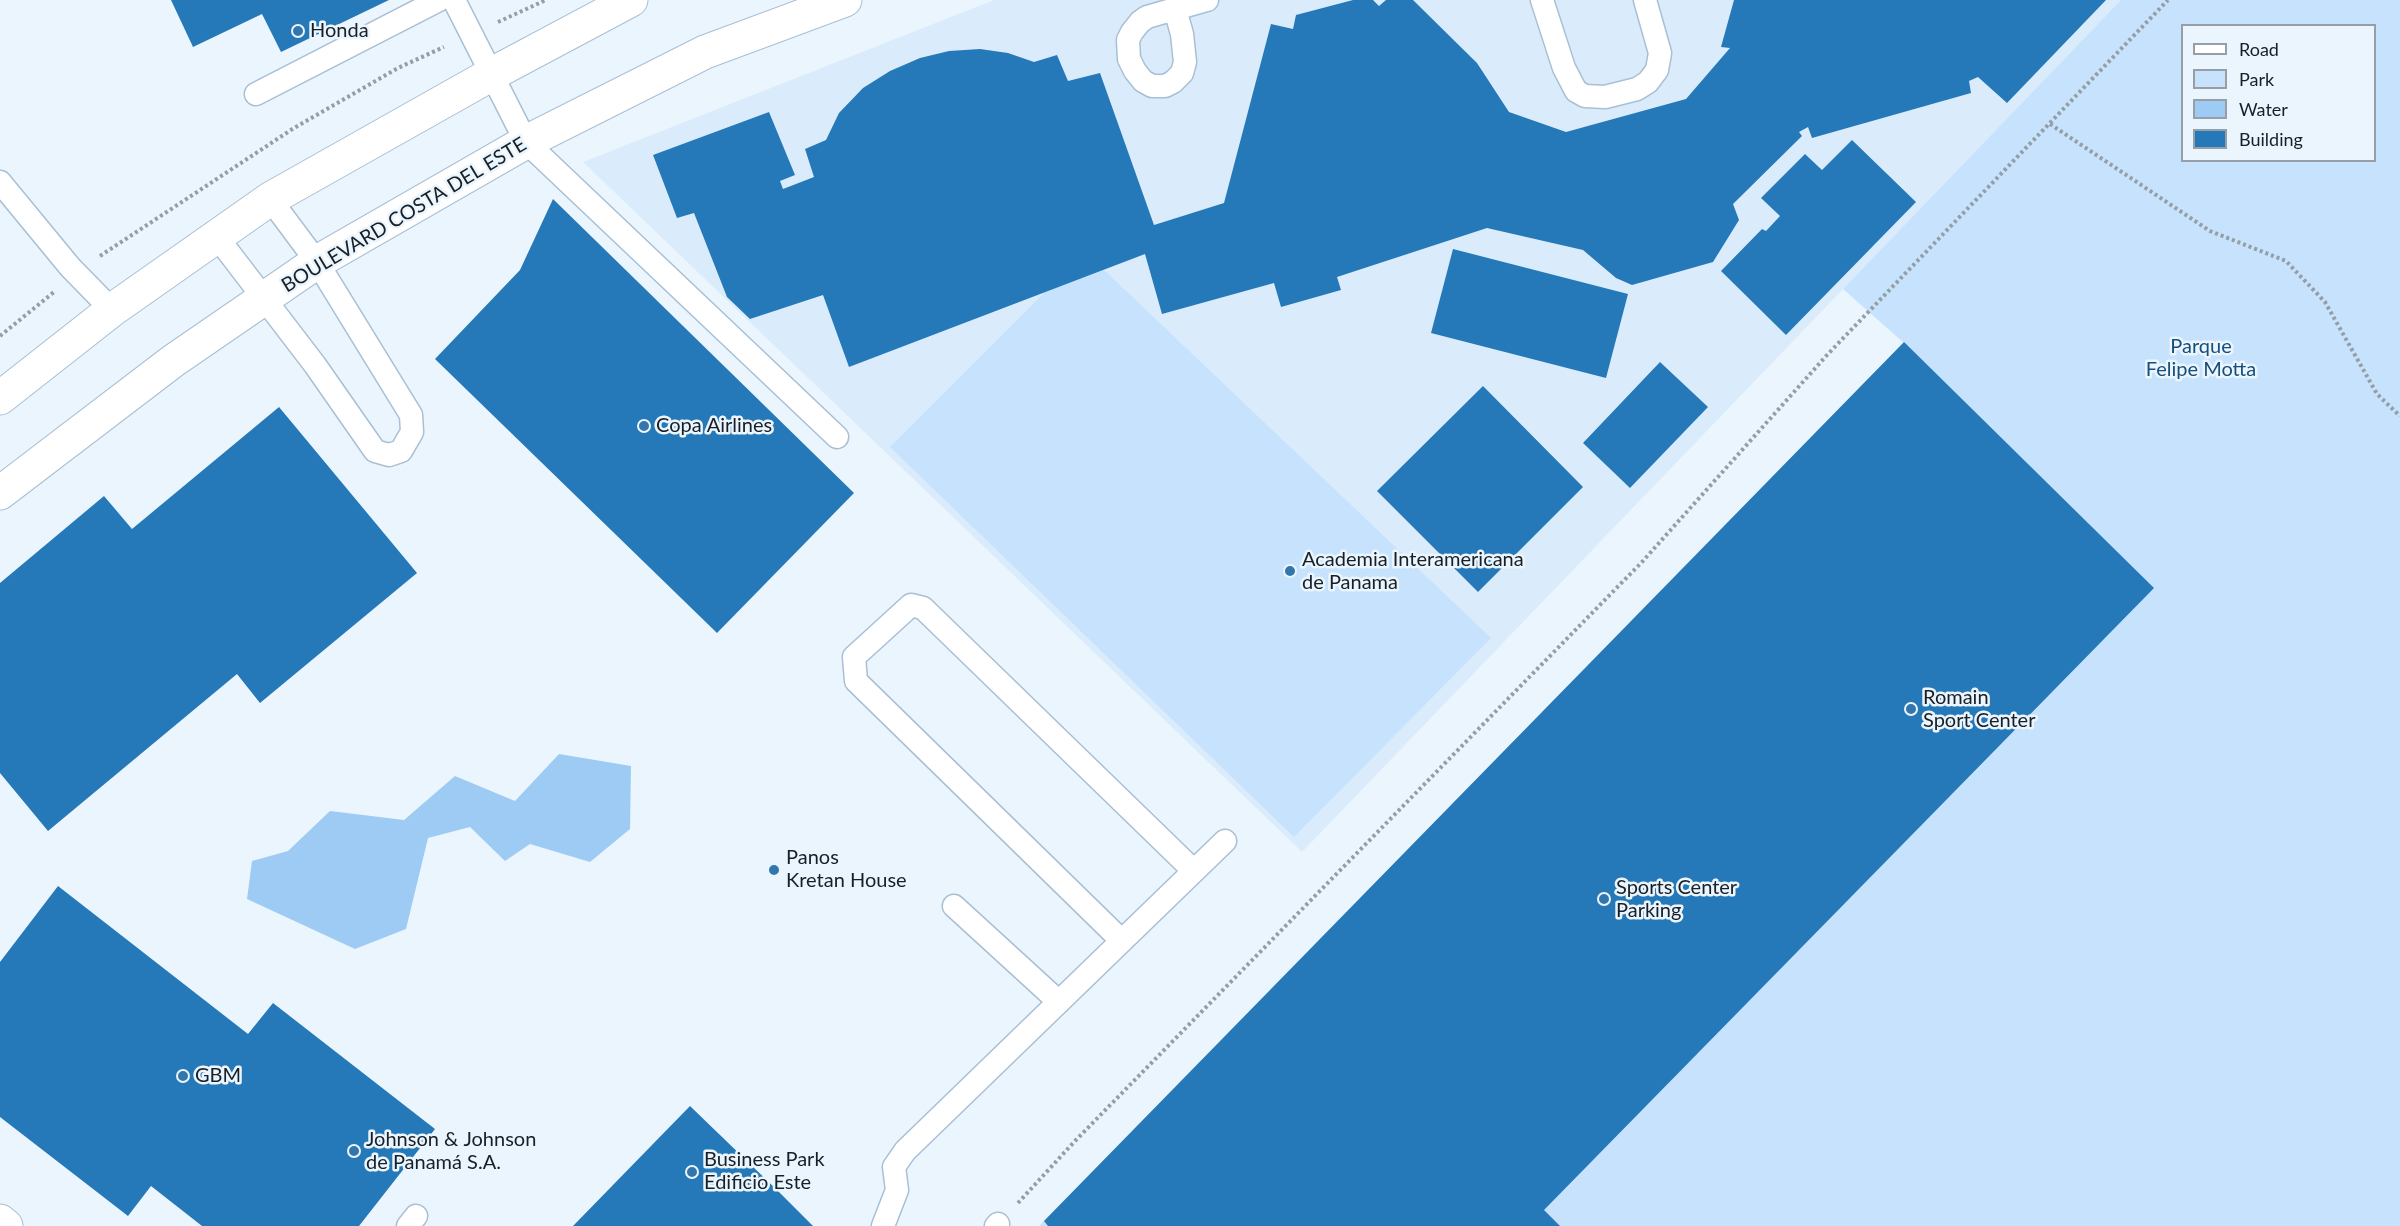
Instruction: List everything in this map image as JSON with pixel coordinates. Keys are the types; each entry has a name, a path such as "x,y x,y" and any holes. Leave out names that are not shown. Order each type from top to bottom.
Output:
{"street":[{"path":"0,398 112,310 270,199 492,74 631,0"},
{"name":"BOULEVARD COSTA DEL ESTE","path":"0,493 173,361 317,262 526,142 705,52 845,0"},
{"path":"0,1221 6,1226"}],"lane":[{"path":"256,94 439,0"},
{"path":"454,0 526,142 837,437"},
{"path":"1175,9 1207,0"},
{"path":"1542,0 1564,68 1576,91 1585,96 1605,97 1637,89 1648,82 1657,70 1660,53 1645,0"},
{"path":"0,182 77,274 112,310"},
{"path":"217,237 315,365 375,452 389,455 401,451 412,432 411,416 317,262 270,199"},
{"path":"1122,941 856,681 854,657 911,605 923,608 1194,871"},
{"path":"883,1226 897,1190 894,1167 905,1151 1225,841"},
{"path":"954,906 1059,1002"}],"path":[{"path":"0,336 98,257 294,128 398,68 546,0"},
{"path":"997,1225 1075,1142 1642,562 1827,355 2168,0"},
{"path":"2050,124 2210,231 2286,261 2325,302 2377,394 2400,416"}],"shaded area":[{"name":"Academia Interamericana de Panama","path":"994,0 2121,0 1302,852 583,162"}],"green space":[{"name":"Romain Sport Center","path":"2121,0 2400,0 2400,1226 1039,1226 1904,343 1843,289"},
{"path":"1104,270 1491,638 1294,837 890,447 1045,292"}],"water":[{"path":"559,754 631,766 630,829 590,862 530,844 505,861 470,827 428,838 406,929 355,949 247,899 252,861 288,851 330,811 404,820 455,776 515,801"}],"building":[{"name":"Honda","path":"171,0 389,0 281,52 262,14 193,47"},
{"path":"1353,0 1373,0 1379,6 1386,0 1413,0 1477,63 1509,112 1566,132 1686,99 1730,48 1721,47 1734,0 2106,0 2007,103 1978,77 1969,81 1971,93 1812,138 1808,127 1799,132 1802,136 1733,204 1739,220 1713,262 1632,285 1616,278 1583,250 1487,228 1337,277 1341,290 1281,307 1274,283 1162,314 1145,254 849,367 823,295 750,319 727,297 694,213 677,218 653,155 769,112 795,175 780,181 783,189 814,177 805,149 826,140 839,113 863,88 890,71 920,58 949,51 980,49 1008,53 1034,62 1057,55 1068,81 1100,73 1154,225 1224,203 1271,24 1293,29 1296,15"},
{"path":"1852,140 1916,202 1786,335 1721,271 1762,229 1766,231 1780,216 1761,198 1805,154 1822,170"},
{"name":"Copa Airlines","path":"553,199 854,493 717,633 435,359 520,270"},
{"path":"1453,249 1628,294 1606,378 1431,333"},
{"name":"Sports Center Parking","path":"1904,342 2154,588 1544,1210 1560,1226 1048,1226 1044,1221"},
{"path":"1660,362 1708,407 1630,488 1583,443"},
{"path":"1483,386 1583,487 1478,592 1377,491"},
{"path":"279,407 417,573 260,703 237,674 48,831 0,773 0,583 104,496 132,529"},
{"name":"GBM","path":"58,886 248,1034 273,1003 435,1129 359,1226 202,1226 151,1186 128,1216 0,1117 0,962"},
{"name":"Business Park Edificio Este","path":"690,1106 778,1191 813,1226 573,1226"}],"place":[{"name":"Honda","path":"298,31"},
{"name":"Copa Airlines","path":"644,426"},
{"name":"Academia Interamericana de Panama","path":"1290,571"},
{"name":"Romain Sport Center","path":"1911,709"},
{"name":"Panos Kretan House","path":"774,870"},
{"name":"Sports Center Parking","path":"1604,899"},
{"name":"GBM","path":"183,1076"},
{"name":"Johnson & Johnson de Panamá S.A.","path":"354,1151"},
{"name":"Business Park Edificio Este","path":"692,1172"}],"park label":[{"name":"Parque Felipe Motta","path":"2201,358"}]}
